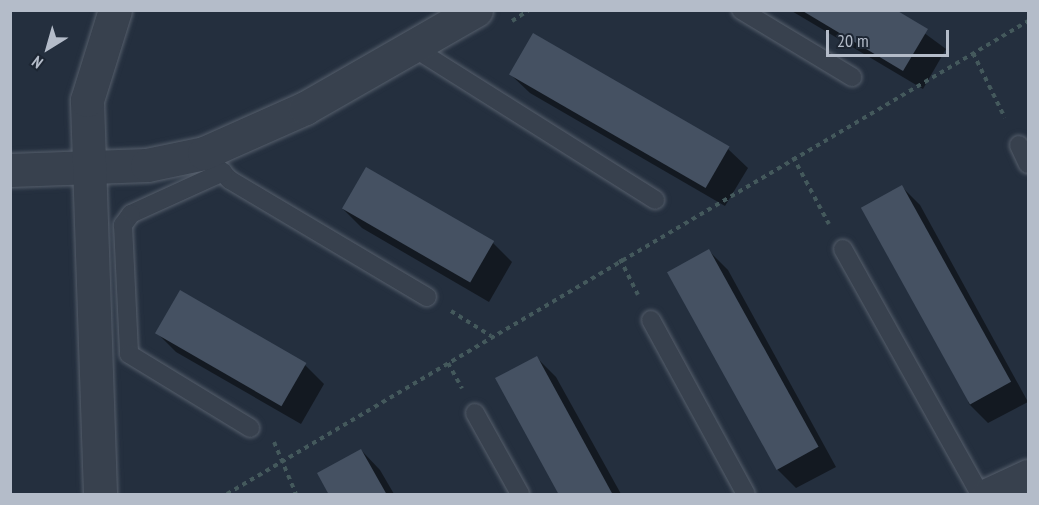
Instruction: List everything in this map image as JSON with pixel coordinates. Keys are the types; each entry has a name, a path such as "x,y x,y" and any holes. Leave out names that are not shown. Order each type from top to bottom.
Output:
{"street":[{"path":"100,495 87,100 115,10"},
{"path":"10,170 90,164 213,163 476,10"},
{"path":"989,495 1029,476"}],"lane":[{"path":"741,10 852,77"},
{"path":"414,48 655,200"},
{"path":"1018,146 1029,164"},
{"path":"250,428 129,354 123,225 131,214 213,163 427,297"},
{"path":"843,249 980,495"},
{"path":"651,320 746,495"},
{"path":"475,413 520,495"}],"path":[{"path":"227,495 620,259 1029,21"},
{"path":"973,53 1018,146"},
{"path":"793,157 843,249"},
{"path":"620,259 651,320"},
{"path":"427,297 491,336"},
{"path":"250,428 278,444 296,495"}],"building":[{"path":"801,10 896,10 928,29 903,71"},
{"path":"533,33 730,146 706,188 509,75"},
{"path":"366,167 494,241 470,283 342,209"},
{"path":"902,185 1011,382 970,405 861,208"},
{"path":"709,249 819,447 777,470 667,272"},
{"path":"180,290 306,363 281,406 155,333"},
{"path":"537,356 613,495 559,495 495,378"},
{"path":"361,449 387,495 329,495 317,473"}]}
